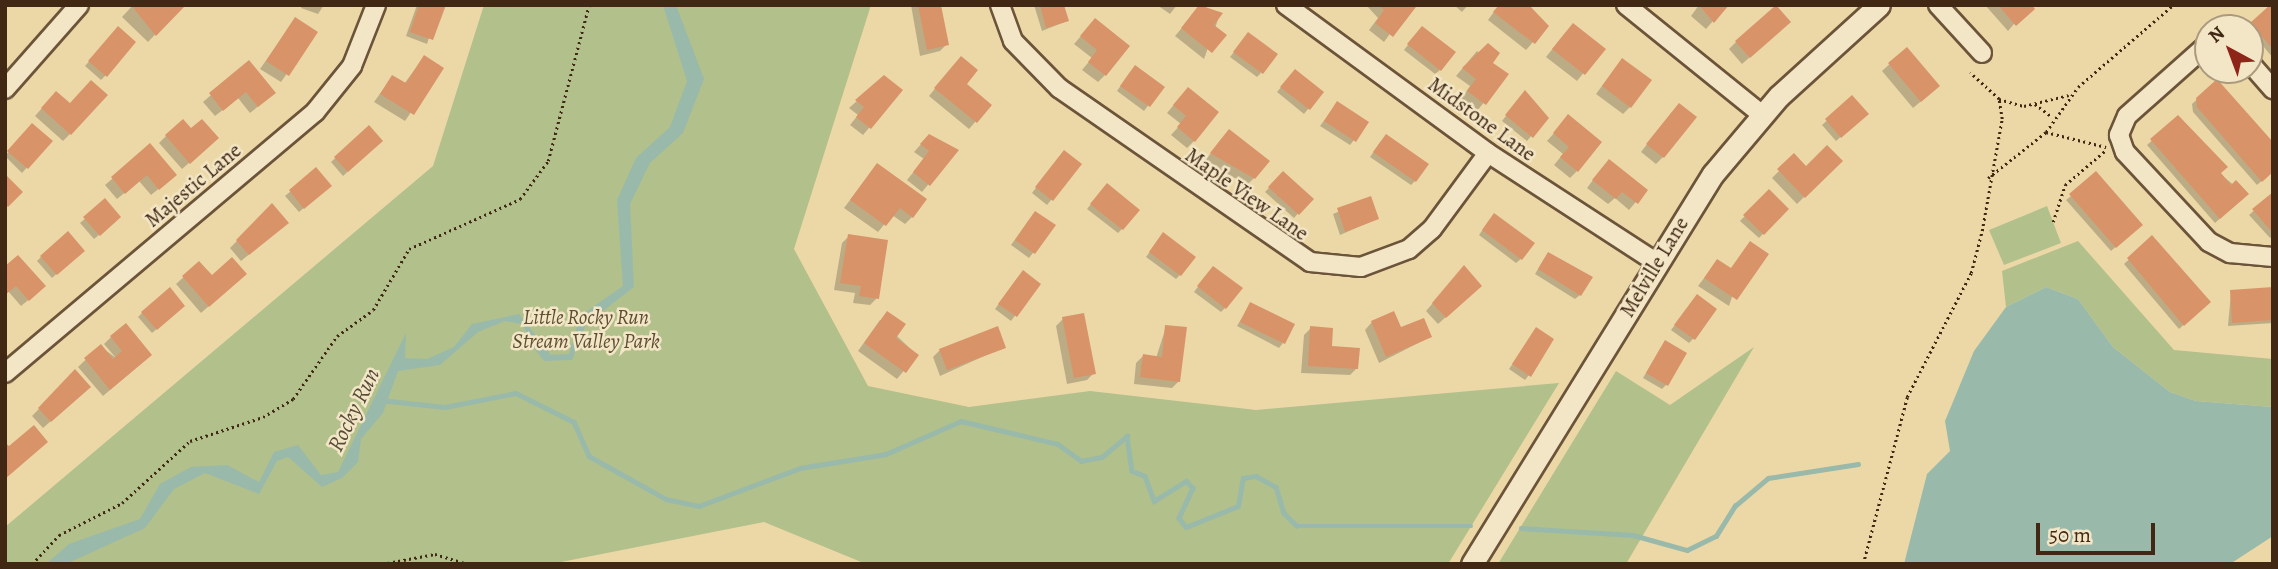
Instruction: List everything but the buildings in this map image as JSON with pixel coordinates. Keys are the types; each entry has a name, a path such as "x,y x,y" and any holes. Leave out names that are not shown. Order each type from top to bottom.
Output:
{"street":[{"path":"5,89 79,5"},
{"name":"Majestic Lane","path":"5,373 315,112 352,66 376,5"},
{"name":"Maple View Lane","path":"1000,5 1013,41 1059,88 1310,262 1361,267 1409,250 1432,229 1488,153"},
{"name":"Midstone Lane","path":"1286,5 1488,153 1657,262"},
{"path":"1626,5 1761,114"},
{"name":"Melville Lane","path":"1472,564 1713,174 1761,114 1879,5"},
{"path":"1938,5 1982,53"},
{"path":"2194,56 2127,116 2119,135 2125,152 2209,242 2230,253 2273,257"}],"path":[{"path":"32,564 59,535 122,503 190,441 263,417 293,399 337,337 373,310 410,250 520,200 548,162 589,5"},
{"path":"1988,178 2046,132 2052,117 2069,95 2173,5"},
{"path":"1970,73 1999,99 2035,104 2069,95"},
{"path":"1863,564 1907,397 1972,273 1988,178 2002,119 1999,99"},
{"path":"2035,104 2052,117"},
{"path":"2046,132 2112,148 2065,185 2053,222"},
{"path":"382,564 435,554 467,564"}],"green space":[{"name":"Little Rocky Run Stream Valley Park","path":"484,5 871,5 794,249 868,386 969,407 1090,391 1256,410 1559,383 1448,564 866,564 764,522 551,564 5,564 5,527 433,166"},
{"path":"2047,206 2061,243 2004,265 1989,230"},
{"path":"2078,241 2174,350 2273,359 2273,407 2196,401 2170,392 2113,347 2078,299 2046,287 2006,307 2002,271"},
{"path":"1754,347 1626,564 1498,564 1616,371 1670,405"}],"shaded area":[{"name":"Rocky Run","path":"663,5 676,5 704,79 683,133 650,163 630,204 634,287 586,324 572,360 544,361 519,329 528,335 522,324 505,321 478,332 440,365 398,371 383,413 361,439 358,462 342,478 322,487 288,457 277,461 259,494 205,473 174,489 145,528 66,564 46,564 69,544 140,519 160,484 191,467 227,465 259,482 274,452 298,445 321,475 338,472 406,333 405,358 427,359 454,347 472,324 519,314 551,355 569,354 580,316 623,286 617,200 636,158 670,127 687,81"},
{"path":"2046,287 2078,299 2113,347 2170,392 2196,401 2273,407 2273,536 2230,564 1904,564 1927,474 1950,451 1945,421 1974,351 2006,307"}],"waterway":[{"path":"380,400 445,407 516,393 574,422 589,456 666,499 699,506 800,468 886,454 961,421 1058,444 1081,461 1102,457 1127,436 1132,471 1145,476 1154,501 1186,481 1193,488 1179,518 1186,527 1238,506 1243,478 1256,476 1276,487 1284,513 1297,526 1471,526"},
{"path":"1521,528 1633,535 1687,550 1716,536 1735,506 1768,478 1858,464"}]}
